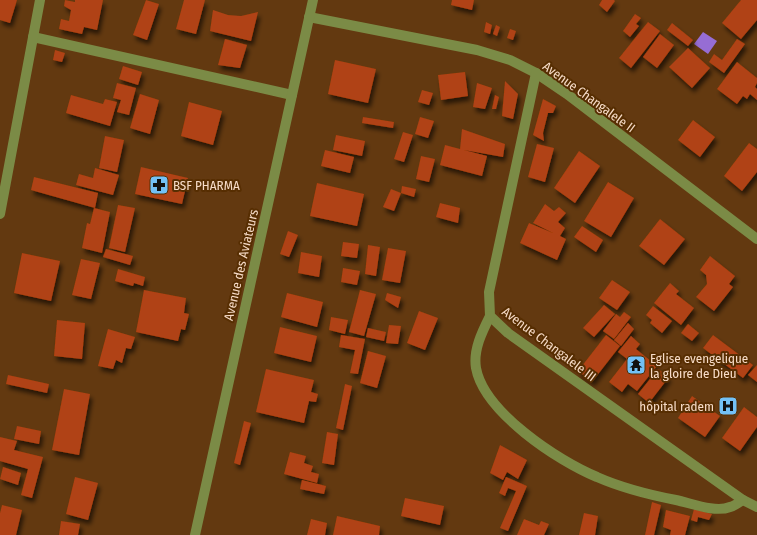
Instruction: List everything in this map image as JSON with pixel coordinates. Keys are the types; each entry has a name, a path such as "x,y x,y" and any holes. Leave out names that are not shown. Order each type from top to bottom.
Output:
{"street":[{"path":"0,214 40,0"},
{"name":"Avenue des Aviateurs","path":"195,535 313,0"},
{"name":"Avenue Changalele II","path":"309,17 477,50 510,60 536,73 567,94 757,238"},
{"path":"33,37 292,95"},
{"name":"Avenue Changalele III","path":"536,73 489,292 488,305 490,316 504,330 743,500 757,507"},
{"path":"490,316 481,335 475,354 476,369 484,389 495,406 526,433 560,459 598,478 655,496 716,508 729,508 743,500"}],"shaded area":[{"path":"703,32 717,41 708,54 694,44"}],"building":[{"path":"0,0 17,0 10,23 0,20"},
{"path":"65,0 75,2 75,0 103,0 97,30 84,27 82,34 59,29 61,19 69,21 71,10 64,6"},
{"path":"146,0 159,4 147,40 133,35"},
{"path":"184,0 205,0 196,34 176,29"},
{"path":"452,0 474,0 472,10 451,5"},
{"path":"602,0 615,1 607,12 599,5"},
{"path":"741,0 757,0 757,20 741,39 722,23"},
{"path":"213,10 228,15 241,16 258,12 251,41 210,31"},
{"path":"635,14 641,18 636,24 639,26 630,37 623,31"},
{"path":"486,22 492,25 490,34 484,32"},
{"path":"648,22 660,31 631,68 619,58"},
{"path":"672,23 693,40 688,46 667,30"},
{"path":"496,25 500,27 497,36 493,34"},
{"path":"510,29 516,31 513,40 507,38"},
{"path":"660,34 674,45 657,68 643,57"},
{"path":"225,39 247,45 240,68 218,65"},
{"path":"737,39 745,44 724,73 709,62 714,54 722,60"},
{"path":"688,48 710,68 692,88 669,67"},
{"path":"55,50 65,53 62,62 53,60"},
{"path":"335,60 376,69 368,103 328,94"},
{"path":"737,62 757,78 755,87 757,89 757,100 750,94 747,99 743,96 737,104 717,89"},
{"path":"123,66 142,72 138,85 119,79"},
{"path":"465,72 468,96 441,100 438,75"},
{"path":"505,81 518,94 513,119 502,116"},
{"path":"117,83 136,88 129,115 117,112 121,100 113,98"},
{"path":"477,83 492,88 485,109 473,107"},
{"path":"422,90 433,93 429,105 418,102"},
{"path":"140,94 159,100 150,134 130,128"},
{"path":"71,95 103,104 105,99 117,102 110,126 66,113"},
{"path":"495,95 499,97 496,109 492,109"},
{"path":"543,99 556,106 553,113 548,113 543,133 544,141 533,135"},
{"path":"189,102 222,111 213,145 181,136"},
{"path":"363,117 394,122 393,128 362,123"},
{"path":"420,117 434,121 428,138 415,134"},
{"path":"693,120 715,137 700,157 678,140"},
{"path":"462,129 505,144 503,157 464,150 487,156 482,176 440,165 445,145 460,149"},
{"path":"403,132 413,135 404,162 394,159"},
{"path":"336,135 365,141 362,156 333,150"},
{"path":"105,136 124,140 117,172 99,168"},
{"path":"749,143 757,149 757,172 742,191 724,176"},
{"path":"537,144 554,148 545,182 528,177"},
{"path":"325,150 354,157 350,173 321,166"},
{"path":"579,151 600,166 575,203 554,188"},
{"path":"421,156 435,159 429,182 416,179"},
{"path":"141,167 188,178 182,204 135,194"},
{"path":"95,168 119,175 113,195 76,185 79,174 93,178"},
{"path":"34,177 98,193 95,208 31,190"},
{"path":"608,182 634,198 611,237 584,221"},
{"path":"317,183 364,194 357,226 310,216"},
{"path":"402,186 416,189 414,197 401,193"},
{"path":"391,189 401,193 394,211 383,207"},
{"path":"440,203 460,208 458,223 436,217"},
{"path":"545,204 554,211 559,207 566,213 558,222 565,228 560,236 566,239 557,260 520,243 529,223 553,233 533,223"},
{"path":"118,205 135,208 125,252 109,248"},
{"path":"94,208 110,212 102,253 82,248 87,223 90,224"},
{"path":"660,219 685,239 664,265 639,246"},
{"path":"582,226 603,240 596,252 574,237"},
{"path":"288,231 298,235 289,257 280,254"},
{"path":"343,242 359,244 357,258 341,256"},
{"path":"368,245 380,247 376,276 365,274"},
{"path":"388,248 406,251 400,283 382,280"},
{"path":"106,249 133,256 130,265 103,257"},
{"path":"301,252 322,256 319,277 298,273"},
{"path":"22,253 60,261 51,301 14,293"},
{"path":"710,256 735,276 729,284 733,287 714,311 696,297 707,284 706,275 700,270"},
{"path":"81,259 100,263 91,299 72,295"},
{"path":"343,268 360,271 357,285 341,282"},
{"path":"118,269 145,277 143,286 134,283 133,286 115,281"},
{"path":"612,280 630,292 617,310 599,298"},
{"path":"670,283 679,291 676,294 694,308 681,325 654,303"},
{"path":"144,290 186,298 184,313 189,314 185,330 181,329 178,341 136,332"},
{"path":"360,290 376,294 364,336 349,332"},
{"path":"287,293 323,302 317,327 281,317"},
{"path":"387,293 401,297 398,308 385,300"},
{"path":"604,305 615,314 594,337 583,328"},
{"path":"653,306 672,321 662,333 650,323 652,320 646,315"},
{"path":"419,311 438,318 425,350 407,343"},
{"path":"624,312 631,317 614,339 603,331 616,314 620,317"},
{"path":"331,317 348,320 345,334 329,330"},
{"path":"57,320 85,323 82,359 54,356"},
{"path":"628,323 634,329 621,346 614,340"},
{"path":"688,324 699,333 692,341 681,333"},
{"path":"389,325 401,326 398,344 386,343"},
{"path":"280,327 317,336 311,362 274,353"},
{"path":"368,328 386,332 384,341 366,337"},
{"path":"108,329 135,337 131,349 126,348 122,363 116,360 113,369 98,366"},
{"path":"341,335 365,339 358,374 350,373 355,350 339,347"},
{"path":"606,335 620,346 592,382 578,371"},
{"path":"713,335 753,365 743,378 703,348"},
{"path":"631,336 640,344 636,349 657,366 637,391 628,384 622,392 609,382 627,359 618,352"},
{"path":"368,351 386,356 377,388 360,383"},
{"path":"757,365 757,382 748,375"},
{"path":"266,369 314,380 311,392 318,394 316,402 309,401 304,423 256,412"},
{"path":"658,369 669,377 649,403 638,394"},
{"path":"8,375 49,384 47,393 6,384"},
{"path":"345,384 352,386 343,430 336,428"},
{"path":"64,389 90,394 79,455 52,450"},
{"name":"hôpital radem","path":"692,396 720,416 705,437 678,418"},
{"path":"744,407 757,417 757,427 740,451 722,438"},
{"path":"244,421 251,423 240,465 234,463"},
{"path":"17,426 41,431 39,444 14,439"},
{"path":"327,432 338,434 334,465 322,463"},
{"path":"0,437 17,441 14,450 43,457 32,498 21,495 28,469 0,461"},
{"path":"500,445 527,460 518,479 507,472 503,480 490,473"},
{"path":"290,452 306,456 304,463 313,466 311,472 319,474 317,483 284,474"},
{"path":"3,467 21,473 18,485 0,479"},
{"path":"75,477 98,483 88,520 66,514"},
{"path":"506,477 527,486 508,531 500,528 516,491 508,488 505,496 499,493"},
{"path":"302,480 326,486 324,494 300,489"},
{"path":"405,498 444,506 440,525 401,516"},
{"path":"652,502 661,505 654,535 645,535"},
{"path":"2,505 22,510 16,535 0,535 0,513"},
{"path":"694,509 712,514 709,520 698,517 697,522 691,520"},
{"path":"666,510 690,516 685,535 670,535 671,530 663,527"},
{"path":"584,513 598,516 595,535 579,535"},
{"path":"337,516 380,526 379,535 333,535"},
{"path":"311,519 327,523 325,535 307,535"},
{"path":"524,519 539,525 541,521 549,524 544,535 517,535"},
{"path":"61,521 80,524 78,535 59,535"}],"place":[{"name":"BSF PHARMA","path":"159,185"},
{"name":"Eglise evengelique la gloire de Dieu","path":"636,365"},
{"name":"hôpital radem","path":"728,406"}]}
